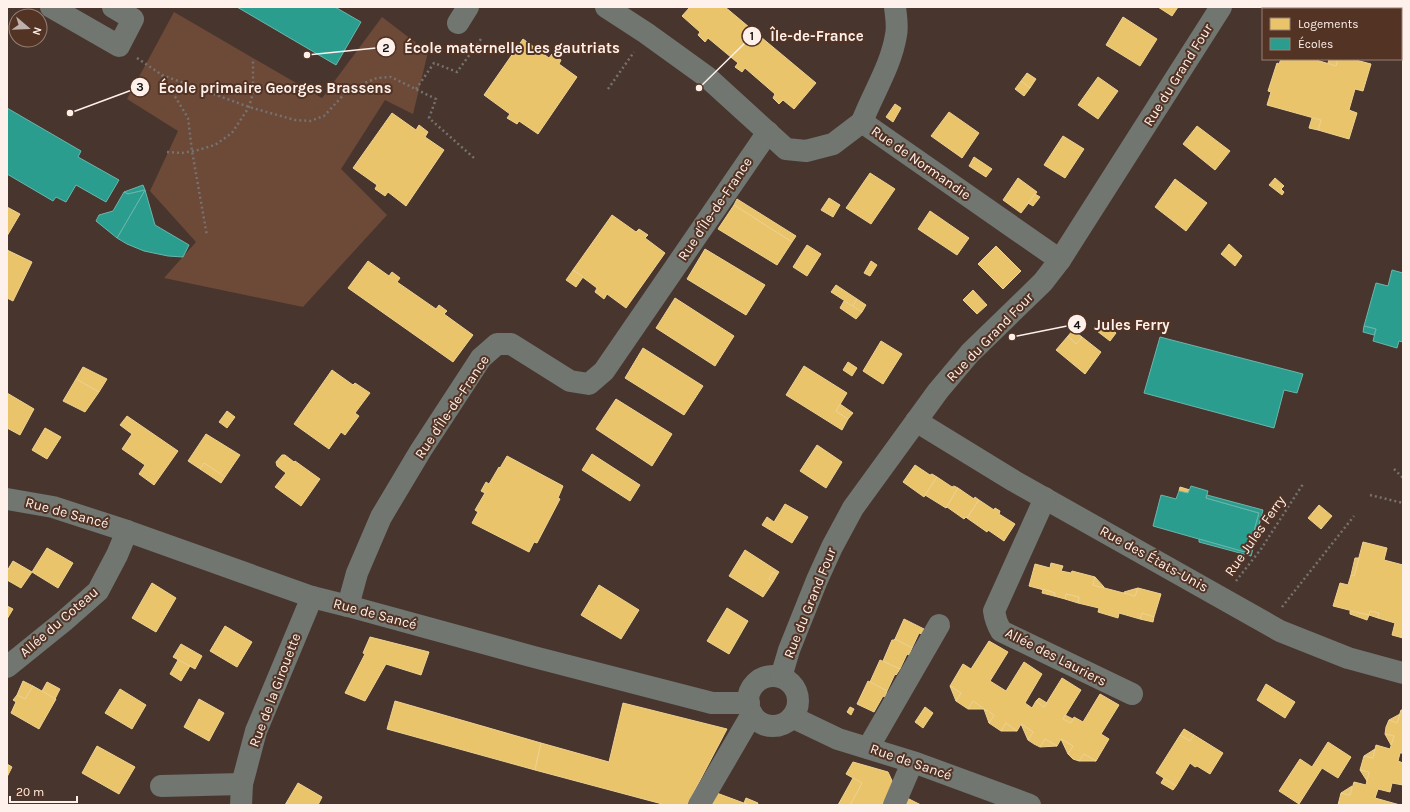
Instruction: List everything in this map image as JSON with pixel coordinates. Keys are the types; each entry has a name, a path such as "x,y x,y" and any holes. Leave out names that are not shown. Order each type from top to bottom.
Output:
{"street":[{"path":"51,7 119,46 133,19 113,7"},
{"name":"Rue de Normandie","path":"606,7 646,33 707,77 786,149 806,150 833,144 862,122 1060,260"},
{"path":"862,122 870,102 885,73 897,34 895,7"},
{"name":"Rue du Grand Four","path":"781,677 789,650 817,580 832,547 853,508 938,391 970,353 1043,282 1060,260 1221,7"},
{"name":"Rue d'Île-de-France","path":"348,606 357,573 381,517 421,450 481,358 497,344 511,344 570,381 589,384 604,371 768,132"},
{"name":"Rue des États-Unis","path":"916,420 1014,481 1268,625 1348,658 1403,673"},
{"name":"Rue de Sancé","path":"7,498 53,507 127,530 312,597 712,703 751,709"},
{"name":"Allée des Lauriers","path":"1045,498 994,611 998,625 1001,631 1132,694"},
{"name":"Allée du Coteau","path":"7,667 64,621 98,591 117,555 127,530"},
{"name":"Rue de la Girouette","path":"161,786 242,794 256,731 312,597"},
{"path":"868,748 939,624"},
{"path":"699,805 751,709 752,690 755,684 767,677 781,677 793,686 797,693 797,708 792,717 781,724 773,726 765,724 758,720 751,709"},
{"name":"Rue de Sancé","path":"792,717 838,739 916,763 1030,805"},
{"path":"894,805 912,763"}],"path":[{"path":"608,89 646,33"},
{"path":"416,89 434,63 457,72 481,39"},
{"path":"119,46 162,75 249,107 295,120 310,121 324,116 349,89 377,78 391,77 436,99 430,118 474,158"},
{"path":"167,152 182,153 215,145 232,133 249,107 253,93 253,60"},
{"path":"162,75 188,118 192,151 207,236"},
{"path":"1394,469 1403,478"},
{"name":"Rue Jules Ferry","path":"1222,598 1261,549 1303,484"},
{"path":"1370,495 1403,503"},
{"path":"1268,625 1354,516"}],"shaded area":[{"path":"174,12 322,98 382,17 428,52 413,114 385,100 341,169 387,215 303,307 164,278 196,242 150,191 178,131 127,99"}],"building: Logements":[{"path":"690,7 725,7 816,83 794,109 783,100 779,104 773,98 775,94 745,68 742,72 735,67 738,63 708,38 705,42 698,35 700,32 682,16"},
{"path":"1158,7 1178,7 1172,16"},
{"path":"1123,17 1157,39 1140,66 1106,45"},
{"path":"523,39 549,58 552,54 561,60 559,64 577,77 538,134 519,121 517,124 507,118 510,114 484,95"},
{"path":"1281,60 1316,60 1336,66 1338,60 1356,60 1371,64 1363,91 1355,89 1349,110 1357,113 1349,139 1318,130 1321,120 1267,105 1271,92 1268,91 1277,63 1279,64"},
{"path":"1329,60 1338,60 1336,66 1328,63"},
{"path":"1027,73 1036,79 1030,88 1021,81"},
{"path":"1098,77 1118,91 1098,119 1078,105"},
{"path":"1021,81 1030,88 1024,96 1015,89"},
{"path":"895,104 901,108 893,122 886,117"},
{"path":"949,112 979,133 962,158 931,136"},
{"path":"392,113 416,130 419,125 428,132 425,137 444,150 406,206 388,192 385,196 375,189 377,185 353,168"},
{"path":"1312,118 1321,120 1318,130 1309,128"},
{"path":"1197,126 1230,151 1215,170 1183,144"},
{"path":"1063,136 1084,149 1065,178 1044,165"},
{"path":"974,157 992,169 986,177 969,166"},
{"path":"870,173 895,189 871,224 846,208"},
{"path":"1018,178 1037,192 1021,213 1003,200"},
{"path":"1275,178 1284,186 1281,189 1284,192 1282,195 1269,185"},
{"path":"1175,179 1207,203 1186,231 1155,207"},
{"path":"1035,194 1040,197 1033,206 1028,203"},
{"path":"829,198 840,205 833,217 821,210"},
{"path":"737,199 796,236 792,242 734,205"},
{"path":"734,205 792,242 777,265 718,229"},
{"path":"7,207 20,214 7,236"},
{"path":"930,211 969,238 957,255 918,229"},
{"path":"612,215 636,232 639,229 648,235 645,238 665,253 626,308 607,294 604,299 595,292 597,288 573,270"},
{"path":"1229,244 1242,256 1235,266 1221,254"},
{"path":"807,245 821,254 807,276 793,267"},
{"path":"996,246 1021,271 1003,289 978,264"},
{"path":"705,249 765,285 746,315 687,279"},
{"path":"7,250 32,262 13,301 7,298"},
{"path":"368,261 389,276 392,272 400,278 397,282 436,309 439,305 447,311 444,314 473,335 453,362 348,288"},
{"path":"871,261 877,265 870,276 864,273"},
{"path":"573,270 583,277 576,287 566,280"},
{"path":"836,285 857,299 853,306 831,292"},
{"path":"973,290 987,305 977,314 963,300"},
{"path":"675,298 734,336 715,366 656,328"},
{"path":"857,299 866,305 862,312 853,306"},
{"path":"844,301 862,312 856,319 840,308"},
{"path":"1104,323 1116,333 1110,341 1097,331"},
{"path":"1073,330 1082,337 1076,344 1068,336"},
{"path":"1068,336 1076,344 1082,337 1101,352 1085,374 1056,350"},
{"path":"881,341 902,354 883,384 863,371"},
{"path":"643,348 703,386 684,415 625,378"},
{"path":"848,362 857,368 852,376 843,370"},
{"path":"804,366 847,393 836,411 848,419 842,430 786,395"},
{"path":"83,367 107,379 99,392 76,379"},
{"path":"332,370 353,385 355,383 370,393 355,413 359,416 345,435 341,432 329,449 294,424"},
{"path":"76,379 99,392 85,412 63,401"},
{"path":"7,393 34,409 20,435 7,428"},
{"path":"616,399 672,434 652,466 596,429"},
{"path":"840,404 853,413 848,419 836,411"},
{"path":"227,411 235,417 227,428 219,422"},
{"path":"127,416 178,451 154,485 139,474 145,465 122,449 132,434 120,425"},
{"path":"45,428 61,437 47,459 32,450"},
{"path":"206,434 240,455 225,477 204,463 200,469 188,461"},
{"path":"817,445 842,462 826,488 800,471"},
{"path":"592,454 640,485 630,501 582,470"},
{"path":"282,455 285,455 294,462 295,461 320,479 301,506 275,487 286,473 277,466 276,462"},
{"path":"507,456 563,486 558,498 560,499 537,543 534,542 529,552 472,523 478,512 475,510 485,493 481,491 486,482 489,484"},
{"path":"204,463 225,477 221,483 200,469"},
{"path":"915,465 930,475 932,474 937,477 924,497 903,482"},
{"path":"937,477 952,487 954,486 958,488 946,508 925,495"},
{"path":"1180,487 1190,490 1188,493 1179,491"},
{"path":"958,488 974,499 975,497 979,500 967,518 966,517 964,519 947,507 946,508"},
{"path":"979,500 994,510 995,508 1000,511 999,514 1015,524 1004,541 988,530 987,532 967,518"},
{"path":"785,504 808,517 792,543 762,525 767,517 774,522"},
{"path":"1319,505 1332,516 1321,529 1308,518"},
{"path":"1363,542 1387,548 1384,560 1403,565 1403,638 1392,635 1395,623 1378,618 1379,613 1370,611 1369,615 1333,606 1340,583 1348,585 1351,575 1354,576"},
{"path":"47,548 73,563 58,588 32,572"},
{"path":"745,550 779,572 777,575 773,572 769,579 773,582 763,597 729,576"},
{"path":"1355,558 1359,558 1354,576 1351,575"},
{"path":"13,561 32,572 21,588 7,580 7,571"},
{"path":"1051,563 1063,566 1061,571 1071,573 1072,571 1095,577 1093,585 1135,596 1138,588 1161,594 1154,617 1142,613 1140,619 1119,613 1118,618 1098,612 1099,608 1078,603 1079,597 1066,594 1065,599 1054,596 1055,593 1029,586 1035,564 1050,568"},
{"path":"773,572 777,575 773,582 769,579"},
{"path":"1095,577 1104,587 1104,588 1093,585"},
{"path":"152,583 176,598 156,632 132,618"},
{"path":"599,585 639,610 621,639 581,615"},
{"path":"1138,588 1135,596 1124,593 1124,592"},
{"path":"1043,589 1055,593 1054,596 1042,593"},
{"path":"1066,594 1079,597 1078,603 1065,599"},
{"path":"7,606 13,609 7,619"},
{"path":"727,608 748,621 729,654 707,641"},
{"path":"1350,611 1369,615 1367,620 1350,614"},
{"path":"1370,611 1379,613 1378,618 1369,615"},
{"path":"1142,613 1154,617 1153,622 1140,619"},
{"path":"904,619 924,629 922,634 919,633 912,648 895,639"},
{"path":"225,626 252,642 237,667 210,651"},
{"path":"370,637 429,652 421,675 386,664 365,701 345,693 365,654 363,653"},
{"path":"895,639 912,648 909,655 907,654 900,669 883,661 892,640"},
{"path":"989,641 1008,652 990,681 1006,691 1024,662 1042,674 1025,703 1032,708 1036,701 1044,707 1062,678 1081,690 1063,719 1071,723 1074,717 1083,722 1100,694 1119,705 1101,734 1109,739 1096,761 1084,754 1079,761 1073,759 1068,754 1073,746 1061,739 1057,746 1045,739 1040,747 1028,740 1033,732 1021,724 1017,731 1006,723 1001,731 989,723 994,715 973,701 968,709 956,701 961,693 950,686 963,664 971,669"},
{"path":"181,644 202,656 195,669 173,657"},
{"path":"178,660 190,666 181,681 170,674"},
{"path":"880,660 900,669 896,675 895,674 887,691 870,682"},
{"path":"23,681 33,686 25,699 17,695"},
{"path":"868,681 887,691 885,697 883,696 874,712 857,704"},
{"path":"47,682 60,689 55,699 42,691"},
{"path":"1266,684 1295,702 1285,718 1257,700"},
{"path":"33,686 56,699 39,729 11,713 16,702 13,700 17,695 25,699"},
{"path":"950,686 961,693 956,701"},
{"path":"120,689 146,705 132,729 105,713"},
{"path":"1039,698 1047,703 1044,707 1036,701"},
{"path":"199,699 224,713 209,741 184,727"},
{"path":"395,701 541,743 535,770 387,729"},
{"path":"973,701 984,709 968,709"},
{"path":"623,703 727,729 687,805 666,805 535,770 541,743 609,762"},
{"path":"850,707 854,709 851,715 847,712"},
{"path":"925,707 933,713 923,728 915,722"},
{"path":"984,709 994,715 989,723"},
{"path":"1401,710 1403,710 1403,753 1400,753 1398,761 1403,763 1403,785 1392,783 1390,792 1378,789 1375,798 1400,805 1338,805 1341,793 1350,795 1354,782 1366,785 1369,772 1360,770 1364,756 1373,758 1376,745 1390,749 1394,736 1385,734 1386,727 1389,720 1397,723"},
{"path":"1400,714 1397,723 1389,720"},
{"path":"1065,715 1073,719 1071,723 1063,719"},
{"path":"1006,723 1017,731 1001,731"},
{"path":"1021,724 1033,732 1028,740"},
{"path":"1184,729 1194,735 1190,741 1180,735"},
{"path":"1385,734 1394,736 1391,745"},
{"path":"1180,735 1190,741 1194,735 1223,753 1210,774 1190,763 1176,786 1156,773"},
{"path":"1045,739 1057,746 1040,747"},
{"path":"1061,739 1073,746 1068,754"},
{"path":"1328,742 1351,757 1338,778 1322,768 1299,804 1279,791 1300,759 1312,767"},
{"path":"97,746 135,767 119,794 82,773"},
{"path":"1375,749 1373,758 1364,756"},
{"path":"1084,754 1096,761 1079,761"},
{"path":"853,762 888,772 894,785 883,805 850,805 862,783 846,774"},
{"path":"7,764 12,767 7,777"},
{"path":"1360,770 1369,772 1367,781"},
{"path":"853,778 862,783 850,805 838,805"},
{"path":"1164,778 1176,786 1173,790 1161,783"},
{"path":"298,783 322,797 318,805 285,805"},
{"path":"1352,786 1350,795 1341,793"},
{"path":"714,792 749,805 707,805"},
{"path":"746,798 758,803 757,805 749,805 744,803"},
{"path":"907,798 921,805 904,805"}],"building: Écoles":[{"path":"237,7 335,7 361,22 336,65"},
{"path":"7,108 81,151 78,157 119,180 106,202 76,185 66,202 56,197 53,201 7,174"},
{"path":"143,185 145,190 128,194 124,192"},
{"path":"145,190 155,225 189,245 183,257 168,256 144,251 117,238"},
{"path":"145,190 117,238 96,221 99,215 113,211 124,192 128,194"},
{"path":"1392,270 1403,273 1403,342 1399,341 1397,348 1373,341 1376,329 1364,326 1376,283 1388,286"},
{"path":"1364,326 1376,329 1374,335 1363,332"},
{"path":"1160,337 1303,374 1297,393 1284,390 1274,428 1144,393"},
{"path":"1191,486 1208,491 1206,498 1259,513 1248,553 1153,526 1161,495 1176,499 1179,491 1188,493"},
{"path":"1207,495 1263,510 1251,556 1199,542 1199,539 1248,553 1259,513 1206,498"}],"place":[{"name":"École maternelle Les gautriats","path":"307,55"},
{"name":"Île-de-France","path":"699,88"},
{"name":"École primaire Georges Brassens","path":"70,113"},
{"name":"Jules Ferry","path":"1012,337"}]}
